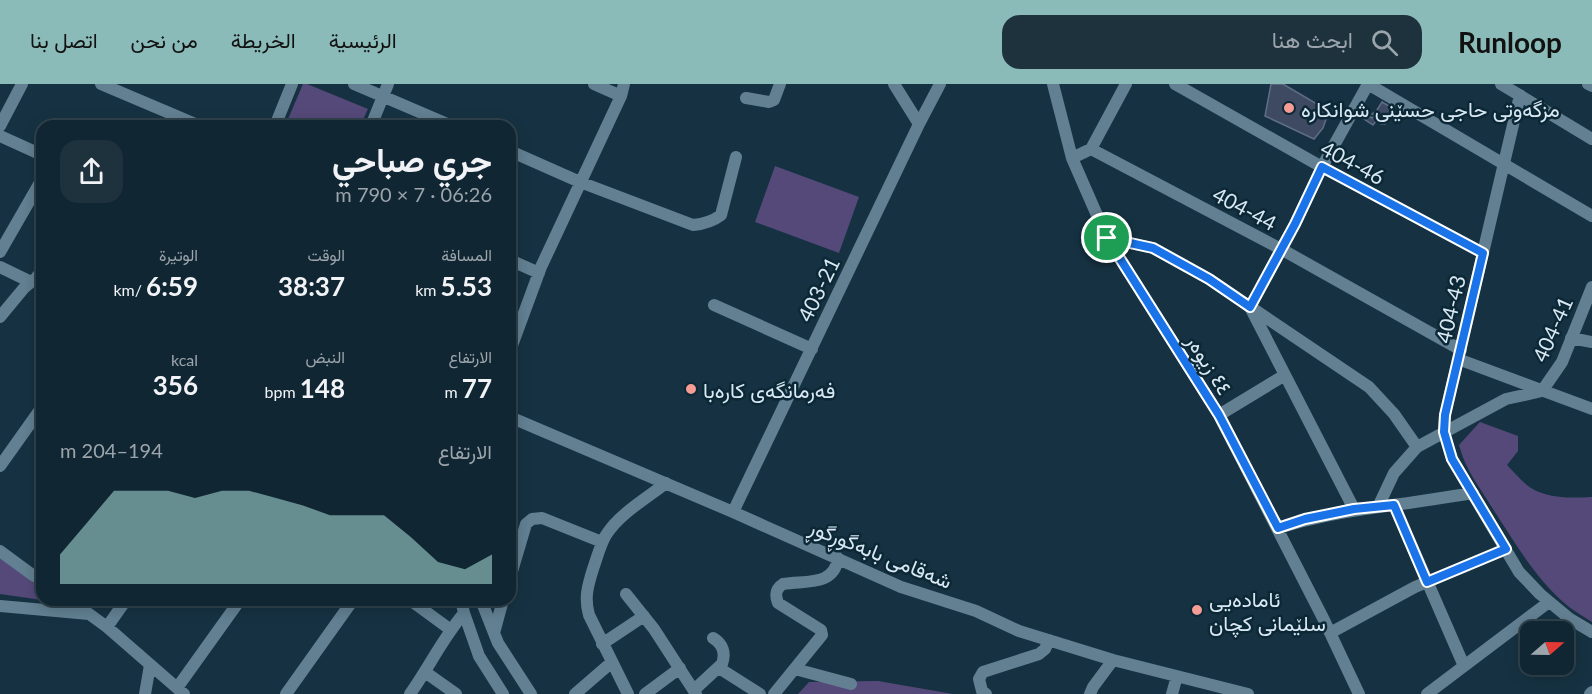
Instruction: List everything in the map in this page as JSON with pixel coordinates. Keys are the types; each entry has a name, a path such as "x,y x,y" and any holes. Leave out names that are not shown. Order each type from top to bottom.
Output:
{"street":[{"path":"0,126 22,84"},
{"path":"101,84 186,120"},
{"path":"277,120 292,84"},
{"path":"354,84 386,90 441,120"},
{"path":"516,335 539,273 623,90 594,84"},
{"path":"746,98 769,102 774,100 780,84"},
{"path":"894,84 919,124"},
{"name":"403-21","path":"733,512 940,84"},
{"name":"٤٤ زیوەر","path":"1053,84 1072,158 1107,238 1219,415 1278,528 1359,694"},
{"path":"1072,158 1091,149 1126,84"},
{"name":"404-46","path":"1175,84 1322,167 1483,253"},
{"path":"1250,307 1295,224 1322,167 1368,84 1592,216"},
{"path":"1501,84 1592,139"},
{"path":"374,120 386,90"},
{"name":"404-43","path":"1520,95 1445,415 1444,432 1452,459 1519,572 1549,602 1570,619 1592,632"},
{"path":"0,136 36,152"},
{"name":"404-44","path":"1091,149 1281,249 1459,354 1542,391 1592,409"},
{"path":"516,155 580,182 693,225 708,223 721,215 736,157"},
{"path":"0,252 36,189"},
{"path":"1107,238 1153,248 1209,279 1369,387 1394,414 1417,447"},
{"path":"516,263 539,273"},
{"path":"0,267 31,282"},
{"path":"0,317 36,277"},
{"name":"404-41","path":"1378,507 1394,473 1417,447 1506,399 1542,391 1562,362 1592,286"},
{"path":"714,304 812,349"},
{"path":"1250,307 1354,509"},
{"path":"1571,338 1592,342"},
{"path":"1219,415 1285,375"},
{"path":"0,466 36,415"},
{"name":"شەقامی بابەگوڕگوڕ","path":"516,420 901,587 976,611 1019,631 1113,660 1248,694"},
{"path":"628,694 589,615 586,596 602,542 616,522 666,483"},
{"path":"1278,528 1305,519 1354,509 1473,493"},
{"path":"1394,505 1464,666"},
{"path":"516,539 532,519 542,519 602,542"},
{"path":"1330,633 1414,587 1506,549"},
{"path":"0,551 36,577"},
{"path":"774,694 822,633 821,630 778,603 775,597 776,592 783,584 830,576 836,568 838,558"},
{"path":"626,594 644,616 695,692 722,664 724,653 721,644 713,638"},
{"path":"1427,694 1549,602"},
{"path":"0,606 89,614"},
{"path":"78,606 107,627 181,691 236,606"},
{"path":"107,627 122,606"},
{"path":"286,694 349,606"},
{"path":"418,606 451,630"},
{"path":"462,606 479,656 503,694"},
{"path":"483,606 498,643 531,694"},
{"path":"494,633 501,606"},
{"path":"410,694 451,630 464,614"},
{"path":"602,644 644,616"},
{"path":"986,694 981,691 979,684 983,672 1039,654 1046,649 1049,640"},
{"path":"1090,694 1113,660"},
{"path":"575,694 612,662"},
{"path":"145,694 150,665"},
{"path":"645,694 680,668"},
{"path":"719,668 760,694"},
{"path":"795,669 851,684"},
{"path":"425,672 456,694"},
{"path":"1172,694 1177,676"}],"shaded area":[{"path":"303,84 368,109 363,120 288,120"},
{"path":"775,166 859,197 839,253 755,222"},
{"path":"1480,422 1518,436 1518,451 1507,465 1531,488 1553,496 1592,497 1592,622 1557,597 1537,574 1469,470 1459,445"},
{"path":"0,558 36,585 36,599 0,594"},
{"path":"878,681 953,694 798,694 809,682"}],"building":[{"path":"1271,84 1283,84 1329,111 1323,128 1314,139 1265,116"},
{"path":"1382,102 1394,109 1385,124 1376,121 1373,125 1361,117 1363,113 1372,118 1375,115 1372,114"}],"place":[{"name":"مزگەوتی حاجی حسێنی شوانکارە","path":"1289,108"},
{"name":"فەرمانگەی کارەبا","path":"691,389"},
{"name":"ئامادەیی سلێمانی کچان","path":"1197,610"}],"route":[{"path":"1322,167 1483,253 1445,415 1444,432 1452,459 1506,549 1427,582 1394,505 1354,509 1305,519 1278,528 1219,415 1107,238 1153,248 1209,279 1250,307 1295,224 1322,167"}]}
